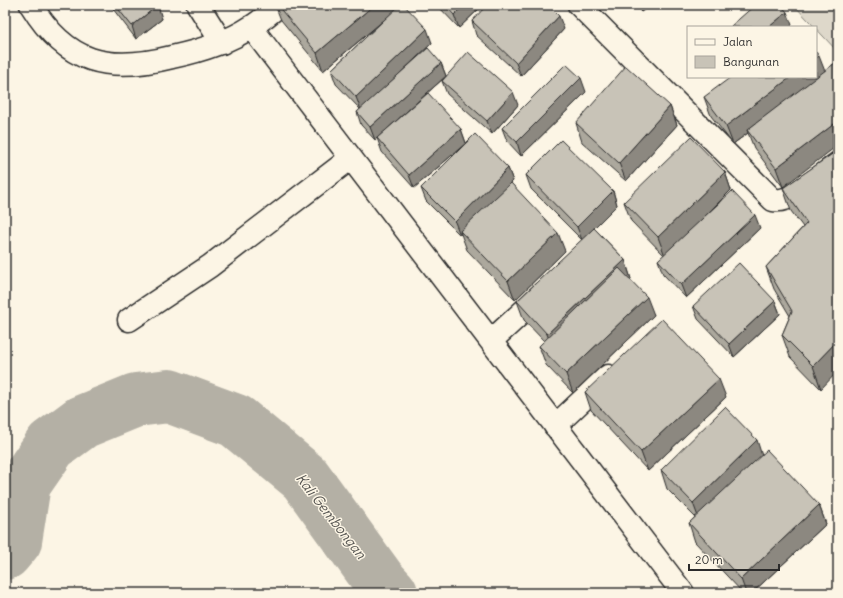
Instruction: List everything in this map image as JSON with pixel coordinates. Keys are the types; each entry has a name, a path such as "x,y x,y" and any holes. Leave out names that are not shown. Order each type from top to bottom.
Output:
{"street":[{"path":"31,5 48,28 84,57 101,63 120,65 153,62 204,50 222,43 251,27 280,5"},
{"path":"198,5 222,43"},
{"path":"578,5 769,198 778,202 789,198 838,163"},
{"path":"251,27 683,593"},
{"path":"129,320 210,266 351,158"},
{"path":"491,341 560,278"},
{"path":"555,426 624,361"}],"shaded area":[{"path":"794,5 838,5 838,52 817,30 817,26 814,26"}],"building":[{"path":"115,5 158,5 132,26"},
{"path":"277,5 374,5 317,53"},
{"path":"400,5 404,5 427,29 356,97 331,70"},
{"path":"445,5 464,5 454,15"},
{"path":"487,5 548,5 559,16 516,63 472,21"},
{"path":"755,5 781,5 787,12 770,26 731,26"},
{"path":"428,48 441,63 370,127 357,112"},
{"path":"468,52 513,92 487,121 442,81"},
{"path":"835,63 838,67 838,121 776,168 747,130"},
{"path":"566,64 581,78 517,142 502,128"},
{"path":"626,66 670,106 619,163 576,123"},
{"path":"730,78 790,78 726,126 704,97"},
{"path":"428,93 461,129 409,175 377,138"},
{"path":"475,134 508,168 455,222 421,188"},
{"path":"691,137 725,172 658,237 624,202"},
{"path":"561,140 613,191 577,227 526,175"},
{"path":"838,150 838,340 813,366 782,335 792,311 766,267 807,223 783,188"},
{"path":"511,183 558,233 508,281 460,231"},
{"path":"732,191 755,215 681,285 658,260"},
{"path":"594,228 625,260 547,334 517,301"},
{"path":"739,263 775,301 729,344 693,306"},
{"path":"619,268 647,297 566,374 539,346"},
{"path":"662,319 719,379 641,452 585,392"},
{"path":"725,407 757,440 693,503 661,470"},
{"path":"767,450 819,505 741,579 689,523"}],"waterway":[{"name":"Kali Gembongan","path":"5,553 15,541 24,484 51,445 82,422 136,400 169,396 236,421 305,478 379,580 391,593"}]}
